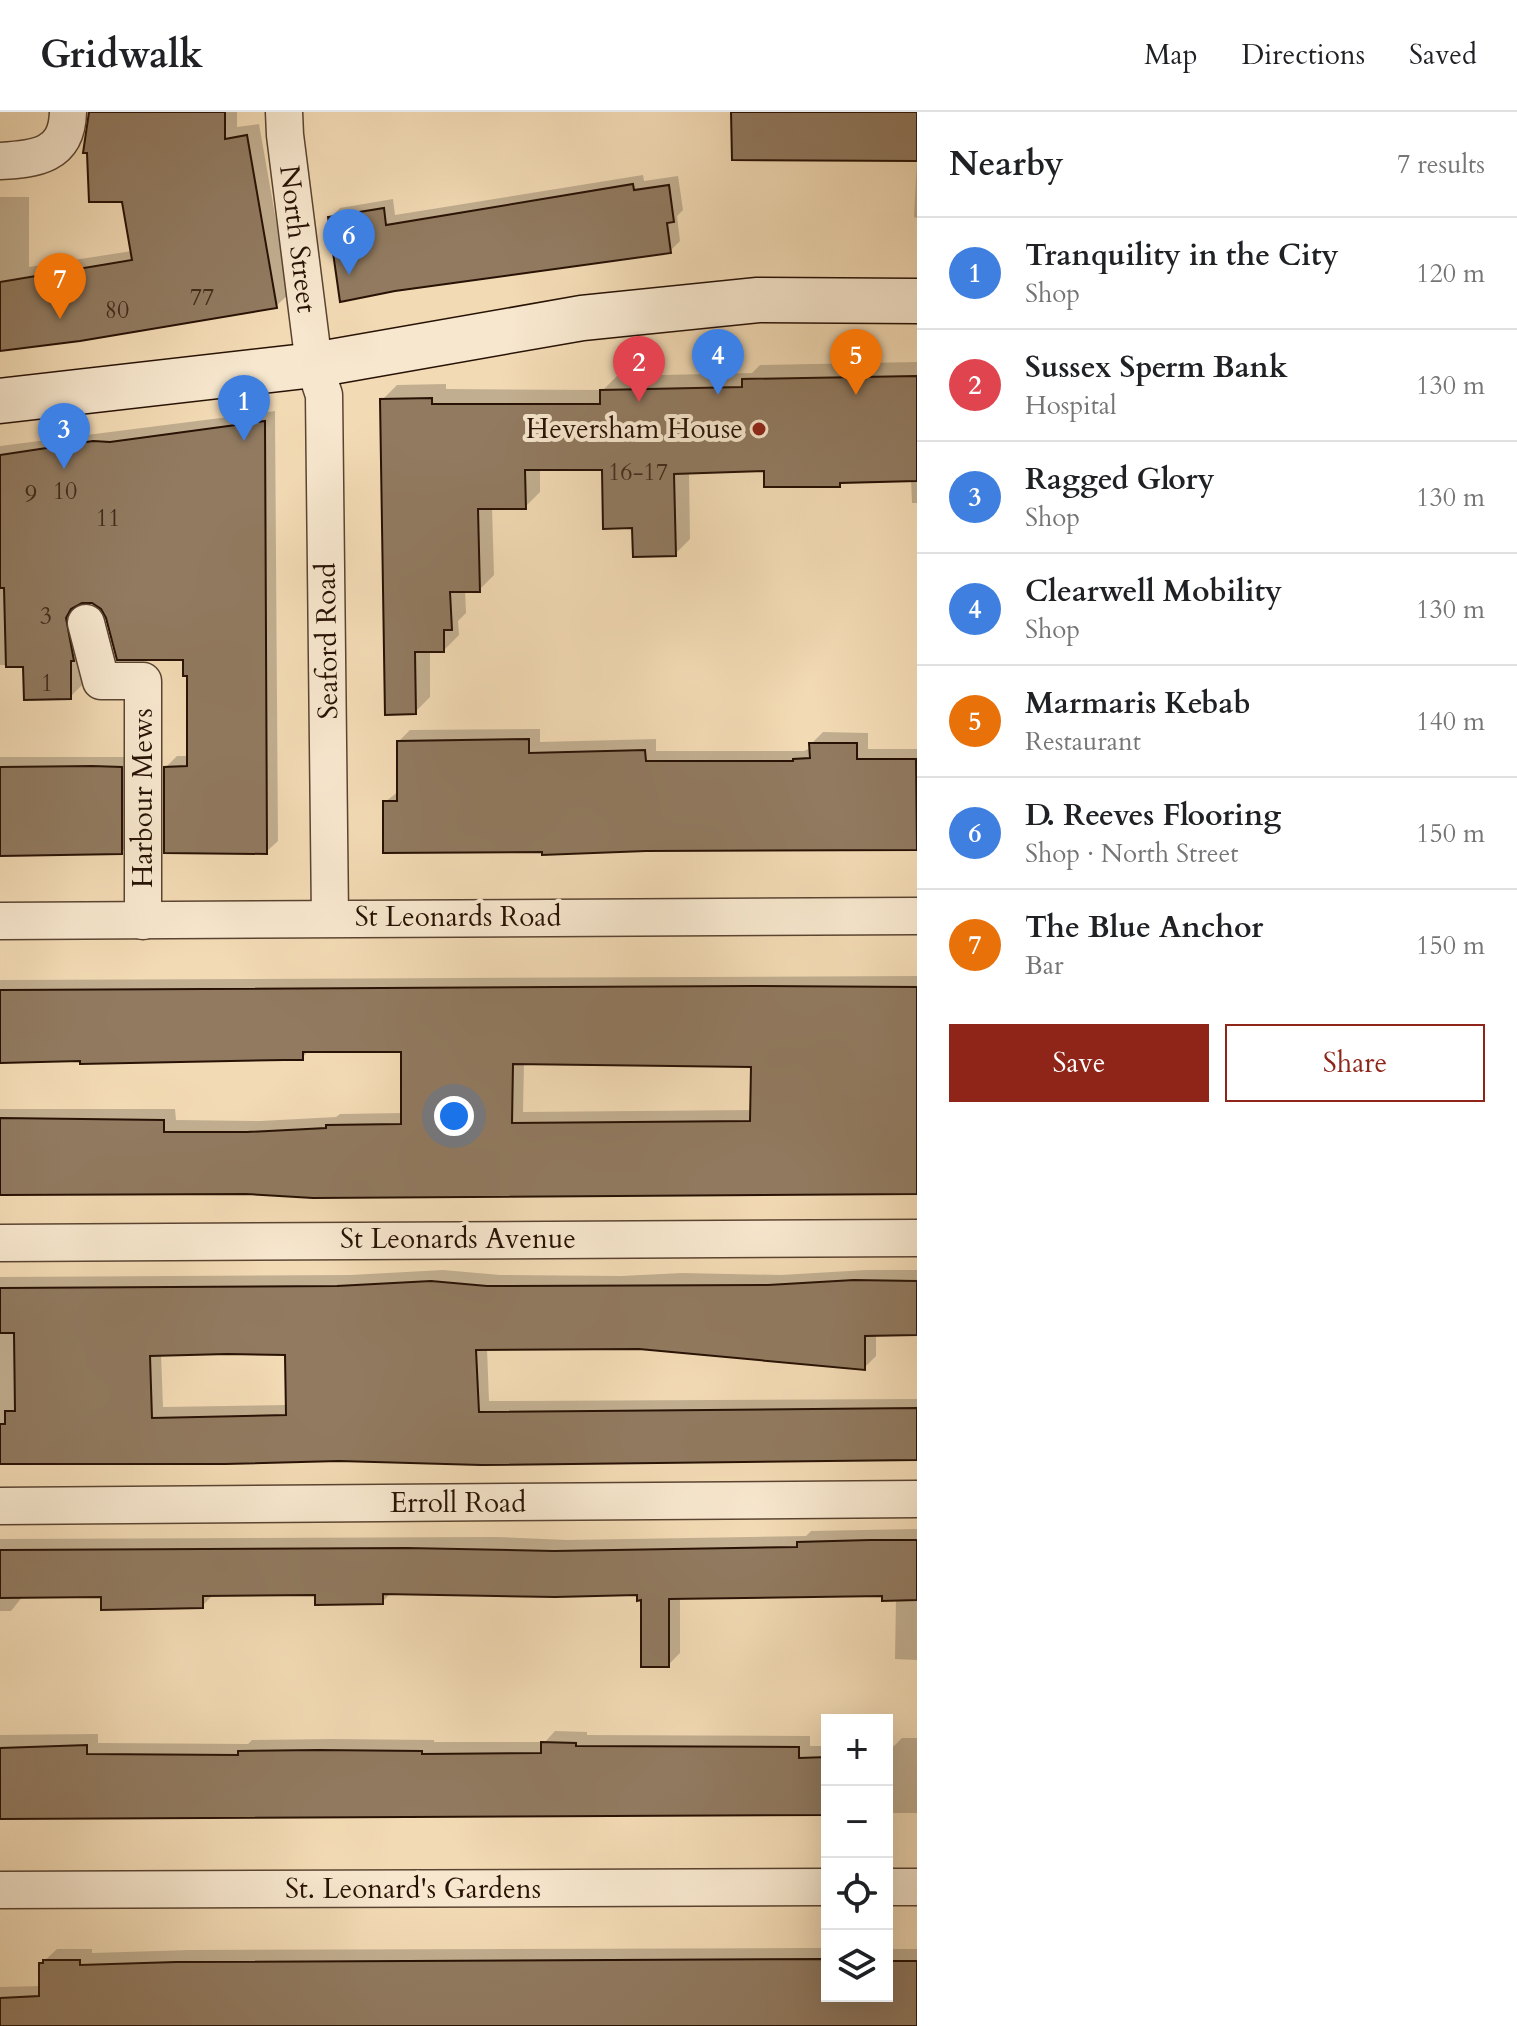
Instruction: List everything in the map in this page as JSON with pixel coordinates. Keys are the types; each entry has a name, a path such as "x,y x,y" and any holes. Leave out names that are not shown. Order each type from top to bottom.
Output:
{"main road":[{"path":"0,401 314,365 582,318 758,300 917,301"}],"street":[{"path":"0,161 35,159 54,148 68,131 68,112"},
{"name":"North Street","path":"284,112 314,365"},
{"name":"Seaford Road","path":"314,365 324,395 330,917"},
{"name":"Harbour Mews","path":"86,623 101,681 143,681 143,921"},
{"name":"St Leonards Road","path":"0,921 917,916"},
{"name":"St Leonards Avenue","path":"0,1243 917,1238"},
{"name":"Erroll Road","path":"0,1506 917,1499"},
{"name":"St. Leonard's Gardens","path":"0,1890 821,1887"},
{"path":"893,1887 917,1887"}],"building":[{"path":"89,112 225,112 225,139 247,135 277,308 0,351 0,282 132,260 122,202 89,202 87,153 83,153"},
{"path":"731,112 917,112 917,161 732,160"},
{"path":"633,184 634,190 669,185 674,222 667,223 671,253 395,291 340,302 328,217 384,208 386,225"},
{"path":"917,376 917,481 840,483 840,487 764,487 764,471 674,474 676,556 633,557 632,528 603,529 602,470 525,470 526,509 478,509 480,592 450,592 452,630 444,630 444,652 415,652 416,714 385,715 380,399 432,398 432,404 600,404 600,390 742,387 742,379"},
{"path":"265,421 267,854 164,853 164,767 187,766 187,676 183,676 183,660 117,660 101,609 92,603 82,603 71,609 66,618 74,661 71,661 71,699 24,700 23,667 6,667 4,588 0,588 0,455"},
{"path":"529,739 529,753 645,750 646,761 793,761 810,758 809,743 857,743 857,759 916,759 917,850 646,851 542,855 542,852 383,853 383,801 397,801 397,741"},
{"path":"0,767 122,767 122,854 0,856"},
{"path":"917,987 917,1194 313,1198 246,1194 0,1195 0,1118 164,1120 164,1132 247,1132 326,1128 326,1125 401,1124 401,1052 303,1052 303,1060 0,1063 0,990","holes":["513,1064 751,1067 750,1121 512,1123"]},
{"path":"854,1280 917,1281 917,1335 865,1336 865,1370 639,1349 476,1350 479,1412 917,1408 917,1460 481,1465 339,1461 0,1464 0,1424 5,1424 5,1411 15,1411 14,1333 0,1333 0,1288 337,1286 431,1281 487,1286 768,1285","holes":["285,1355 286,1415 152,1418 150,1356"]},
{"path":"917,1540 917,1600 882,1601 882,1596 669,1599 669,1667 641,1667 641,1600 637,1601 637,1595 383,1594 383,1604 315,1605 315,1595 203,1596 203,1608 101,1610 101,1597 0,1598 0,1550 407,1548 554,1551 797,1547 797,1542"},
{"path":"541,1742 576,1743 576,1746 799,1747 799,1758 821,1757 821,1815 0,1819 0,1748 87,1745 87,1754 238,1755 238,1751 318,1750 422,1751 422,1754 541,1753"},
{"path":"821,1959 821,2002 893,2002 893,1961 917,1961 917,2026 0,2026 0,1998 39,1996 39,1963 43,1960 80,1960 80,1965"}],"place":[{"name":"D. Reeves Flooring","path":"349,275"},
{"name":"The Blue Anchor","path":"60,319"},
{"name":"Clearwell Mobility","path":"718,395"},
{"name":"Marmaris Kebab","path":"856,395"},
{"name":"Sussex Sperm Bank","path":"639,402"},
{"name":"Heversham House","path":"759,429"},
{"name":"Tranquility in the City","path":"244,441"},
{"name":"Ragged Glory","path":"64,469"}]}
